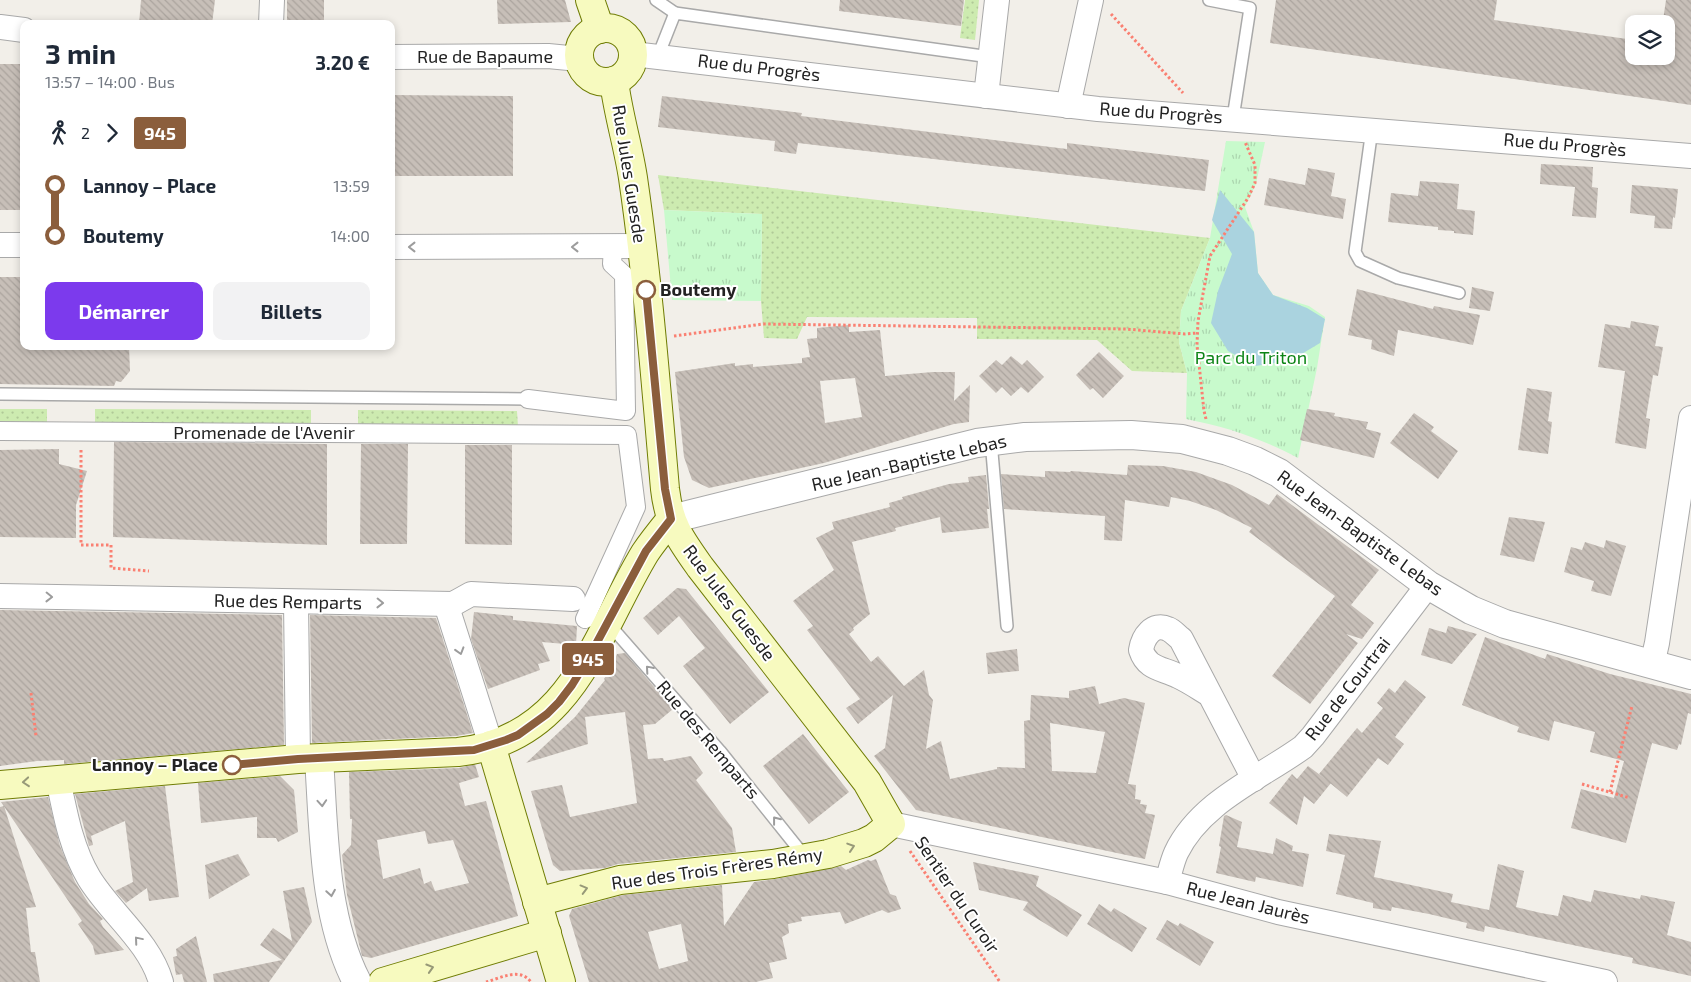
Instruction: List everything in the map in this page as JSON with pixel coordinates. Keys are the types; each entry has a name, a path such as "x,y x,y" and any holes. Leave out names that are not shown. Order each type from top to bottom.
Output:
{"main road":[{"path":"590,0 600,29"},
{"path":"579,59 582,42 590,34 600,29 610,29 620,33 645,55"},
{"name":"Rue Jules Guesde","path":"579,59 582,68 591,78 600,81 614,81 628,71 631,63 645,55"},
{"name":"Rue Jules Guesde","path":"614,81 617,109 633,177 665,489 671,519 681,539 700,567 867,782 891,824"},
{"path":"0,785 308,759 458,752 474,750 518,735 535,724 559,702 580,672 597,621 671,519"},
{"path":"491,745 561,982"},
{"name":"Rue des Trois Frères Rémy","path":"537,902 620,880 773,864 836,852 874,838 891,824"},
{"path":"383,982 547,933"}],"street":[{"path":"271,20 272,0"},
{"path":"986,96 997,0"},
{"path":"1068,106 1090,3"},
{"path":"0,27 20,30"},
{"name":"Rue du Progrès","path":"645,55 1068,106 1691,156"},
{"name":"Rue de Bapaume","path":"395,57 548,56 579,59"},
{"path":"0,245 20,245"},
{"path":"597,621 636,507 627,435 624,275 612,264 613,246"},
{"path":"395,247 641,246"},
{"path":"528,399 626,411"},
{"path":"1652,665 1691,418"},
{"name":"Promenade de l'Avenir","path":"0,431 627,435"},
{"name":"Rue Jean-Baptiste Lebas","path":"671,519 991,441 1025,437 1131,435 1182,440 1214,446 1255,460 1279,473 1428,585 1456,603 1505,624 1691,675"},
{"name":"Rue de Courtrai","path":"1167,882 1176,853 1191,830 1219,803 1303,747 1428,585"},
{"name":"Rue des Remparts","path":"0,596 453,604 471,594 573,600"},
{"path":"296,602 308,759 325,848 334,911 349,968 357,982"},
{"path":"446,604 491,745"},
{"path":"1209,694 1254,779"},
{"path":"58,779 74,845 84,869 108,905 146,949 161,982"},
{"name":"Rue Jean Jaurès","path":"891,824 1167,882 1278,912 1605,982"}],"lane":[{"path":"656,0 675,13 990,57"},
{"path":"1209,0 1250,8 1240,119"},
{"path":"645,55 675,13"},
{"path":"1372,129 1354,252 1360,261 1398,278 1459,293"},
{"path":"0,394 528,399"},
{"path":"991,441 1007,626"},
{"name":"Rue des Remparts","path":"597,621 720,751 806,858"}],"path":[{"path":"1090,3 1107,10 1186,97"},
{"path":"1214,446 1204,411 1197,333 1210,256 1248,198 1255,183 1255,165 1244,141 1240,119"},
{"path":"651,339 763,324 1126,329 1185,334 1197,333"},
{"path":"81,432 81,545 111,545 111,568 149,571"},
{"path":"31,693 36,736"},
{"path":"1610,792 1632,706"},
{"path":"1582,784 1630,798"},
{"name":"Sentier du Curoir","path":"891,824 1000,982"},
{"path":"486,982 517,973 527,977 531,982"}],"green space":[{"path":"965,0 979,0 975,40 960,38"},
{"name":"Parc du Triton","path":"1226,141 1265,142 1256,184 1245,207 1254,232 1258,273 1273,295 1309,306 1325,317 1317,368 1298,458 1243,434 1186,419 1187,373 1179,342 1181,311 1210,238"},
{"path":"658,175 1210,238 1181,311 1179,342 1187,373 1132,371 1097,340 977,339 977,318 807,317 797,339 764,338 761,301 762,214 664,210"},
{"path":"664,210 762,214 761,301 672,300"},
{"path":"0,409 47,409 47,425 0,425"},
{"path":"95,409 311,410 311,426 95,425"},
{"path":"358,410 517,411 518,427 358,426"}],"water":[{"path":"1220,190 1254,232 1258,273 1273,295 1307,308 1325,319 1320,343 1290,361 1255,366 1228,351 1211,323 1218,291 1232,254 1212,220"}],"building":[{"path":"141,0 215,0 212,20 139,20"},
{"path":"287,0 324,0 324,20 287,20"},
{"path":"497,0 565,0 571,22 498,24"},
{"path":"840,0 964,0 961,26 839,11"},
{"path":"1276,0 1497,0 1494,20 1625,39 1625,65 1675,65 1675,15 1664,15 1666,0 1691,0 1691,105 1270,43"},
{"path":"0,64 20,64 20,210 0,210"},
{"path":"395,95 513,96 513,176 395,176"},
{"path":"662,96 802,113 801,116 1067,149 1067,143 1209,160 1205,191 798,143 796,154 774,151 775,141 658,127"},
{"path":"1541,164 1593,167 1592,187 1598,188 1596,218 1572,216 1575,187 1540,184"},
{"path":"1308,168 1335,173 1331,196 1346,199 1343,219 1264,205 1269,178 1305,185"},
{"path":"1420,181 1459,184 1457,209 1475,211 1473,235 1438,230 1438,227 1388,222 1391,193 1418,196"},
{"path":"1632,185 1678,189 1672,229 1654,228 1655,216 1630,213"},
{"path":"0,277 20,277 20,350 129,350 130,371 121,382 116,381 114,386 0,384"},
{"path":"1472,287 1494,292 1490,311 1469,308"},
{"path":"1357,289 1433,309 1434,306 1480,315 1473,345 1398,330 1394,356 1371,349 1372,340 1348,335"},
{"path":"1631,321 1659,326 1655,346 1663,347 1658,376 1653,375 1646,418 1650,419 1646,449 1615,443 1625,371 1598,367 1605,324 1630,328"},
{"path":"849,325 849,332 880,330 885,376 955,372 954,401 970,385 969,422 954,424 824,463 709,488 692,480 684,457 675,372 735,363 735,366 753,364 753,367 802,363 802,358 810,357 807,339 817,338 817,328","holes":["855,378 862,417 825,423 820,381"]},
{"path":"1099,352 1124,376 1103,398 1093,388 1090,390 1076,375"},
{"path":"1011,356 1022,365 1027,360 1044,377 1028,393 1021,387 1011,396 1002,387 996,393 979,376 996,360 1002,365"},
{"path":"1527,388 1552,392 1548,421 1552,422 1548,454 1518,450"},
{"path":"1307,409 1335,413 1334,416 1368,422 1366,429 1381,433 1374,458 1300,440"},
{"path":"1414,413 1434,427 1431,431 1458,451 1438,479 1390,443"},
{"path":"114,442 327,444 327,545 113,537"},
{"path":"361,444 408,444 407,544 360,544"},
{"path":"465,445 512,445 512,545 465,544"},
{"path":"59,449 59,464 87,471 76,505 76,538 0,537 0,450"},
{"path":"1128,465 1163,466 1196,472 1232,485 1269,505 1277,494 1379,570 1351,605 1374,623 1362,639 1346,634 1358,643 1310,704 1272,676 1335,596 1249,532 1252,528 1216,510 1171,497 1169,507 1125,500 1122,541 1104,540 1105,516 1004,509 1001,474 1045,477 1045,471 1071,471 1127,475"},
{"path":"986,475 989,528 942,533 940,517 895,528 896,531 852,542 870,614 853,628 854,630 849,634 871,662 878,656 904,686 924,670 929,695 933,700 926,749 941,741 950,779 997,769 997,767 1025,768 1024,721 1030,720 1031,695 1069,698 1069,691 1095,686 1099,704 1124,698 1145,703 1128,784 1136,785 1135,799 1141,800 1140,804 1147,805 1145,813 1155,815 1145,859 916,810 874,756 885,748 893,695 858,724 846,708 860,699 807,630 813,626 793,601 834,570 816,538 834,529 832,522 890,507 889,503 903,499 902,497 949,484 969,482 968,477","holes":["1050,723 1105,732 1096,773 1052,771"]},
{"path":"1509,517 1545,522 1534,562 1500,555"},
{"path":"1606,540 1626,546 1611,596 1591,591 1594,581 1564,572 1571,547 1582,550 1585,542 1604,548"},
{"path":"677,588 686,589 769,692 730,724 683,666 705,648 679,616 658,635 643,618"},
{"path":"0,610 282,615 284,745 64,764 64,760 37,761 0,766"},
{"path":"474,612 513,616 513,620 577,626 576,645 542,642 550,661 538,664 540,670 488,689 471,639"},
{"path":"310,615 436,618 473,733 456,736 312,743"},
{"path":"1448,626 1477,634 1452,664 1421,655 1429,628 1446,633"},
{"path":"1485,637 1545,659 1547,654 1610,674 1691,694 1691,714 1688,713 1681,745 1679,744 1677,750 1652,743 1626,843 1571,828 1581,789 1614,798 1624,761 1590,752 1595,732 1554,721 1549,741 1517,732 1519,727 1462,705"},
{"path":"1017,649 1019,671 988,674 986,653"},
{"path":"625,653 673,709 655,724 643,725 648,759 663,758 664,761 691,756 703,773 696,780 732,828 736,852 618,864 605,868 560,871 553,865 531,791 562,785 570,817 637,803 625,712 585,717 588,744 526,763 575,717 605,680 617,654"},
{"path":"1405,680 1426,697 1395,737 1404,744 1388,765 1378,758 1347,797 1319,774 1357,728 1362,733 1383,708 1377,703 1389,688 1395,693"},
{"path":"803,734 849,792 809,824 763,766"},
{"path":"475,764 479,777 459,783 465,806 486,801 518,916 371,958 362,956 347,895 342,855 351,845 352,819 350,819 349,772 459,768","holes":["425,831 428,844 453,840 469,883 435,891 431,881 424,884 420,868 383,879 377,840"]},
{"path":"1308,766 1331,783 1314,804 1304,796 1297,825 1269,803 1292,774 1297,779"},
{"path":"280,776 294,790 298,832 278,842 276,838 257,838 257,817 201,823 198,783"},
{"path":"165,786 179,897 149,901 147,888 126,903 115,891 133,882 125,821 91,836 93,845 89,846 75,794"},
{"path":"48,797 60,846 75,882 89,904 103,919 100,921 103,927 124,950 95,955 93,946 78,924 82,921 1,802"},
{"path":"4,806 36,907 26,908 31,952 35,952 40,982 0,982 0,807"},
{"path":"1226,815 1242,822 1237,847 1273,854 1276,838 1293,846 1292,851 1309,854 1303,887 1256,877 1255,882 1216,873 1224,816"},
{"path":"1329,834 1381,841 1374,877 1453,894 1451,902 1489,910 1498,864 1524,871 1516,907 1541,913 1558,916 1563,895 1591,902 1594,890 1640,899 1641,895 1675,902 1667,935 1691,942 1691,976 1632,963 1633,958 1485,926 1484,932 1466,928 1467,923 1429,914 1392,907 1391,911 1373,908 1373,903 1336,894 1345,855 1326,851"},
{"path":"238,854 250,875 209,899 205,865"},
{"path":"876,859 890,894 896,896 901,909 888,913 882,910 845,924 840,912 801,917 802,921 788,924 789,933 782,937 787,959 769,963 773,978 756,982 589,982 569,916 572,909 623,895 722,885 724,926 754,882 841,866 846,870 868,860","holes":["681,924 688,961 659,969 648,932"]},
{"path":"973,862 1039,876 1036,886 1082,915 1067,937 1023,910 1028,902 979,890"},
{"path":"304,887 312,922 269,982 214,982 213,974 282,960 260,945 273,928 292,941 283,891"},
{"path":"1099,904 1111,912 1114,908 1147,928 1132,952 1087,924"},
{"path":"1167,920 1178,926 1180,923 1214,942 1200,966 1156,939"},
{"path":"196,936 207,982 184,982 182,974 176,975 173,957 177,956 176,949"}],"bus line":[{"name":"945","path":"232,765 298,759 474,750 518,735 535,724 559,702 588,659 646,551 671,519 665,489 646,290"}],"place":[{"name":"Boutemy","path":"646,290"},
{"name":"Lannoy – Place","path":"232,765"}]}
